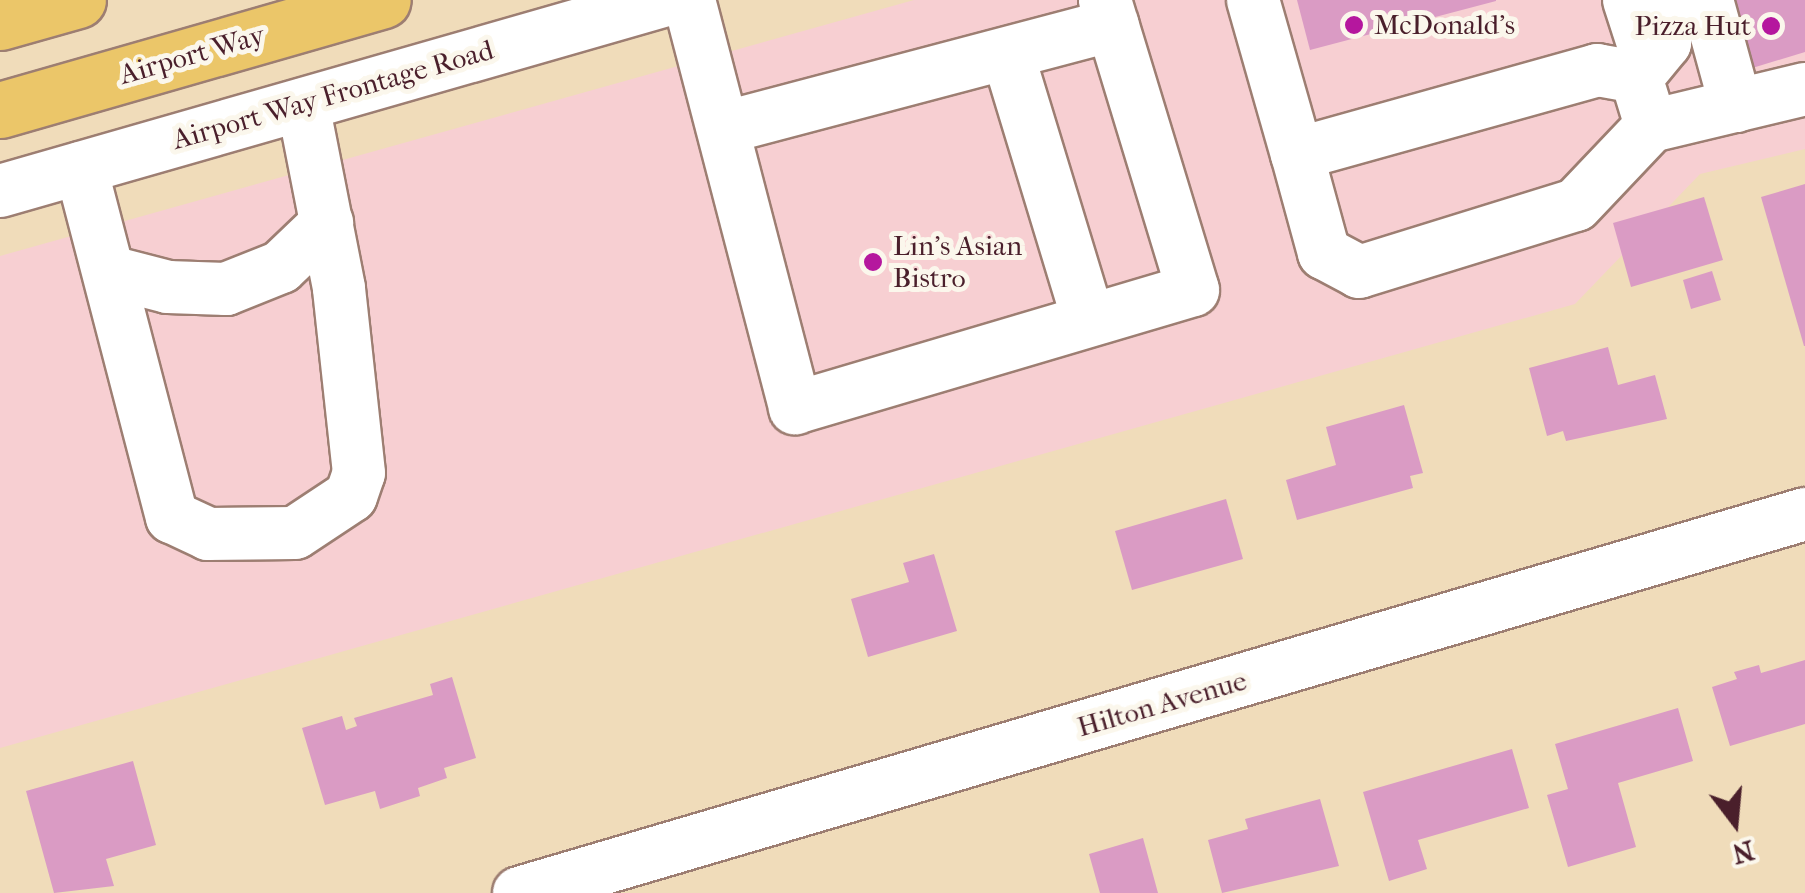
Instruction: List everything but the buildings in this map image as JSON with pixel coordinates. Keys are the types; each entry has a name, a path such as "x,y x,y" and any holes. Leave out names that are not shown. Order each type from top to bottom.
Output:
{"main road":[{"path":"0,22 78,0"},
{"name":"Airport Way","path":"0,110 383,0"}],"street":[{"name":"Airport Way Frontage Road","path":"0,191 666,0"},
{"path":"689,0 795,408 1193,290 1109,12 1008,55 723,128"},
{"path":"1252,0 1324,253 1359,272 1576,206 1651,126 1805,88"},
{"path":"1630,0 1651,126"},
{"path":"1643,70 1665,43 1670,0"},
{"path":"1707,0 1736,106"},
{"path":"1008,55 1088,319"},
{"path":"1296,154 1597,70 1643,70"},
{"path":"81,168 172,517 208,534 295,533 350,496 359,473 359,433 327,223 303,104"},
{"path":"110,272 168,287 226,290 281,267 327,223"},
{"name":"Hilton Avenue","path":"520,893 1805,514"}],"shaded area":[{"path":"914,0 1805,0 1805,149 1700,174 1575,304 0,748 0,256"}],"place":[{"name":"McDonald's","path":"1354,25"},
{"name":"Pizza Hut","path":"1771,26"},
{"name":"Lin's Asian Bistro","path":"873,262"}]}
